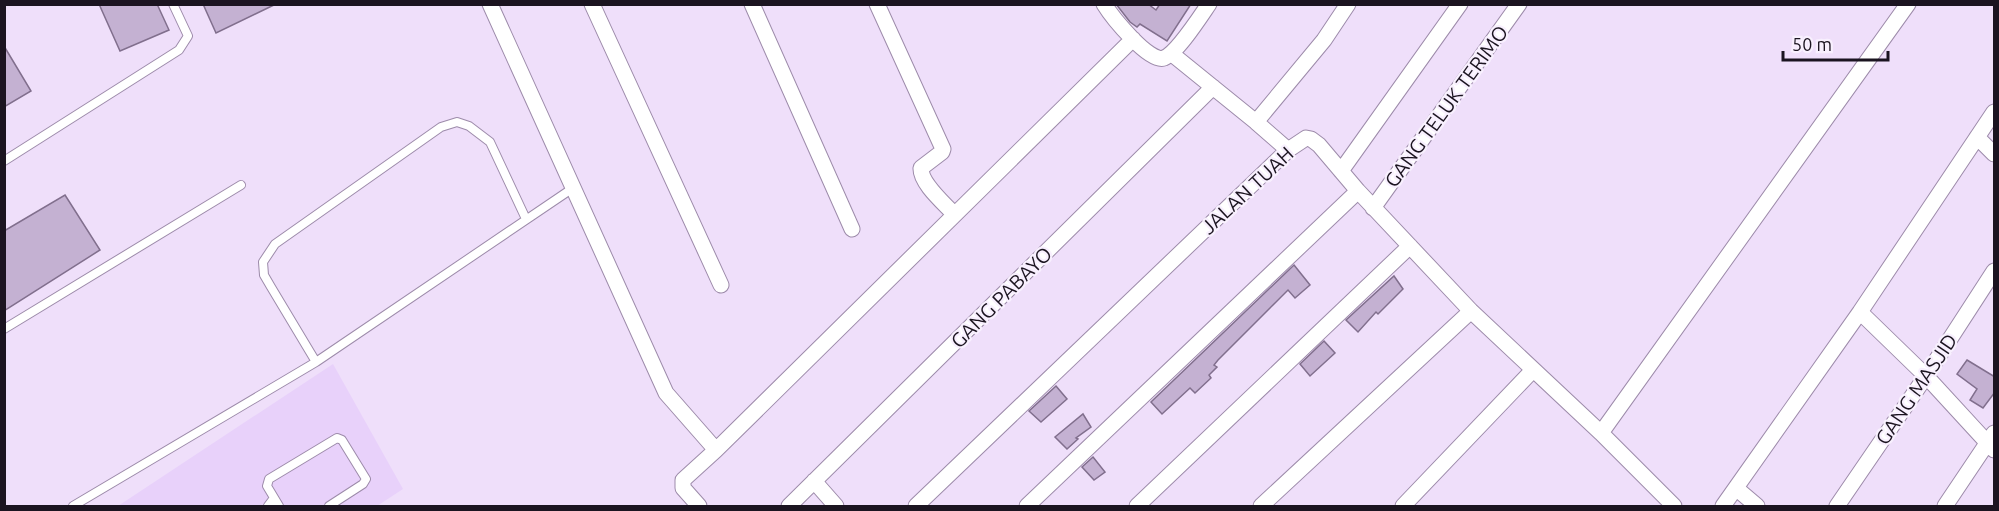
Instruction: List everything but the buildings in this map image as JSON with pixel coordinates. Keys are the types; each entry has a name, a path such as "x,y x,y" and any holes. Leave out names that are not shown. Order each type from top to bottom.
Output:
{"street":[{"path":"490,4 666,393 716,450"},
{"path":"592,4 721,285"},
{"path":"752,4 852,229"},
{"path":"877,4 943,149 921,168 920,172 924,181 954,214"},
{"path":"1106,5 1133,39 1157,59 1167,57 1209,4"},
{"path":"1256,122 1324,40 1348,4"},
{"path":"1341,171 1460,4"},
{"name":"GANG TELUK TERIMO","path":"1373,207 1519,4"},
{"path":"1601,433 1908,4"},
{"path":"699,507 683,488 683,480 1133,39"},
{"path":"1167,57 1213,87 1288,150"},
{"name":"GANG PABAYO","path":"789,507 1213,87"},
{"path":"1723,507 1860,312 1995,112"},
{"path":"1977,137 1995,154"},
{"name":"JALAN TUAH","path":"916,507 1288,150 1306,138 1319,145 1358,191 1471,311 1601,433 1674,507"},
{"path":"1027,507 1358,191"},
{"path":"1137,507 1410,246"},
{"name":"GANG MASJID","path":"1837,507 1995,271"},
{"path":"1261,507 1471,311"},
{"path":"1860,312 1992,442 1945,507"},
{"path":"1403,507 1533,370"},
{"path":"814,481 836,507"},
{"path":"1737,489 1756,507"}],"lane":[{"path":"4,161 180,50 188,36 173,4"},
{"path":"316,362 264,275 263,262 275,244 441,127 457,122 469,126 490,142 526,219"},
{"path":"4,329 241,185"},
{"path":"73,507 316,362 573,188"},
{"path":"279,507 267,486 269,479 337,438 342,440 366,478 363,484 329,507"},
{"path":"268,507 274,498"}],"shaded area":[{"path":"333,364 403,489 377,506 118,506"}]}
